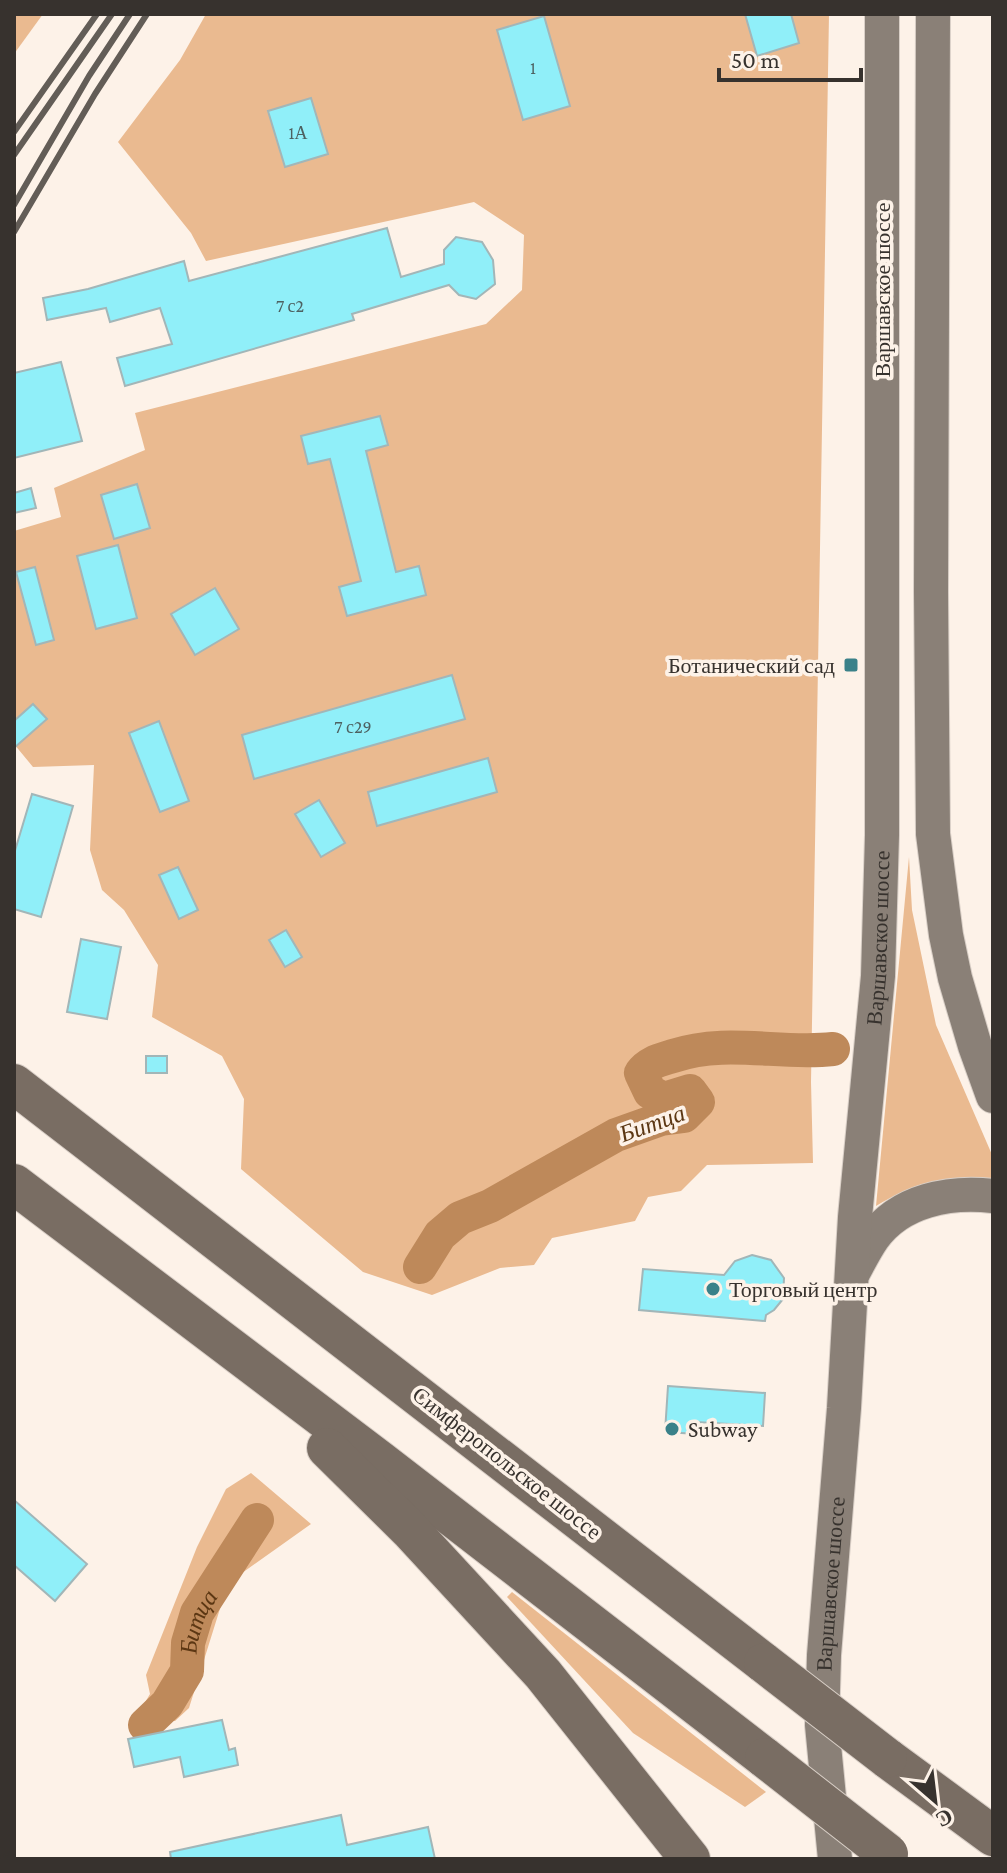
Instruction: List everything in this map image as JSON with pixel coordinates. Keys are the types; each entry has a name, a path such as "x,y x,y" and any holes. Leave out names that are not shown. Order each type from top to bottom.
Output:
{"highway":[{"name":"Симферопольское шоссе","path":"14,1084 887,1758"},
{"path":"14,1184 380,1461 891,1856"},
{"path":"116,1264 339,1459 410,1530 543,1674 690,1859"},
{"path":"887,1758 993,1836"}],"main road":[{"name":"Варшавское шоссе","path":"835,1859 822,1725 824,1655 878,976 882,835 882,14"},
{"path":"933,14 933,834 946,935 955,978 993,1096"},
{"path":"852,1273 874,1236 910,1208 950,1195 971,1193 993,1196"},
{"name":"Симферопольское шоссе","path":"887,1758 993,1850"}],"shaded area":[{"path":"14,14 43,14 14,54"},
{"path":"206,14 829,14 811,1082 813,1163 707,1165 681,1191 648,1197 635,1221 552,1238 534,1265 500,1268 432,1295 363,1272 241,1169 244,1099 222,1056 152,1017 158,965 124,910 102,890 90,850 94,765 33,767 14,744 14,531 61,517 54,488 145,450 135,413 486,324 522,290 524,235 474,202 206,261 191,233 118,142 180,60"},
{"path":"909,857 912,910 936,1025 993,1157 993,1179 932,1182 876,1206"},
{"path":"251,1473 311,1524 228,1583 189,1708 175,1721 135,1719 150,1694 146,1675 197,1547 226,1489"},
{"path":"512,1592 766,1792 745,1807 633,1733 507,1597"}],"building":[{"path":"745,14 791,14 799,43 757,56"},
{"path":"544,16 570,106 523,120 497,30"},
{"path":"311,98 328,154 285,167 268,111"},
{"path":"387,228 401,277 444,264 444,250 456,237 482,242 493,260 495,284 476,299 459,295 449,285 352,314 354,320 125,386 117,358 172,344 160,308 110,322 106,308 47,320 43,298 88,289 184,261 189,281"},
{"path":"61,362 82,441 14,458 14,373"},
{"path":"380,416 388,445 366,451 396,572 419,566 426,595 347,616 339,587 361,581 330,459 308,464 301,436"},
{"path":"137,484 150,528 114,539 101,495"},
{"path":"31,488 36,508 14,513 14,493"},
{"path":"118,545 137,618 96,629 77,556"},
{"path":"35,567 54,640 36,645 16,572"},
{"path":"215,588 239,629 195,655 171,614"},
{"path":"452,675 465,719 254,779 242,735"},
{"path":"33,704 47,719 14,748 14,721"},
{"path":"159,721 189,801 160,812 129,733"},
{"path":"488,758 497,792 377,826 368,792"},
{"path":"32,794 73,806 41,917 14,909 14,854"},
{"path":"319,800 345,843 321,857 295,814"},
{"path":"178,867 198,910 179,919 159,875"},
{"path":"286,930 302,957 285,967 269,940"},
{"path":"81,939 121,947 107,1019 67,1012"},
{"path":"146,1056 167,1056 167,1073 146,1073"},
{"name":"Торговый центр","path":"752,1255 771,1260 784,1278 783,1299 766,1315 765,1321 639,1310 643,1269 724,1275 735,1261"},
{"path":"668,1386 765,1393 763,1426 697,1422 697,1434 665,1432"},
{"path":"14,1500 87,1564 55,1601 14,1565"},
{"path":"222,1720 229,1750 235,1748 238,1765 184,1777 180,1757 134,1767 128,1739"},
{"path":"341,1815 347,1845 428,1827 435,1859 171,1859 170,1852"}],"waterway":[{"name":"Битца","path":"420,1267 440,1235 460,1218 490,1206 616,1135 661,1119 684,1116 698,1102 690,1091 664,1099 650,1092 641,1073 651,1064 713,1048 833,1049"},
{"name":"Битца","path":"145,1725 167,1704 187,1671 188,1643 197,1613 257,1520"}],"railway":[{"path":"14,132 97,14"},
{"path":"14,155 112,14"},
{"path":"14,205 89,76 130,14"},
{"path":"14,232 95,94 147,14"}],"place":[{"name":"Ботанический сад","path":"851,665"},
{"name":"Торговый центр","path":"713,1289"},
{"name":"Subway","path":"672,1429"}]}
